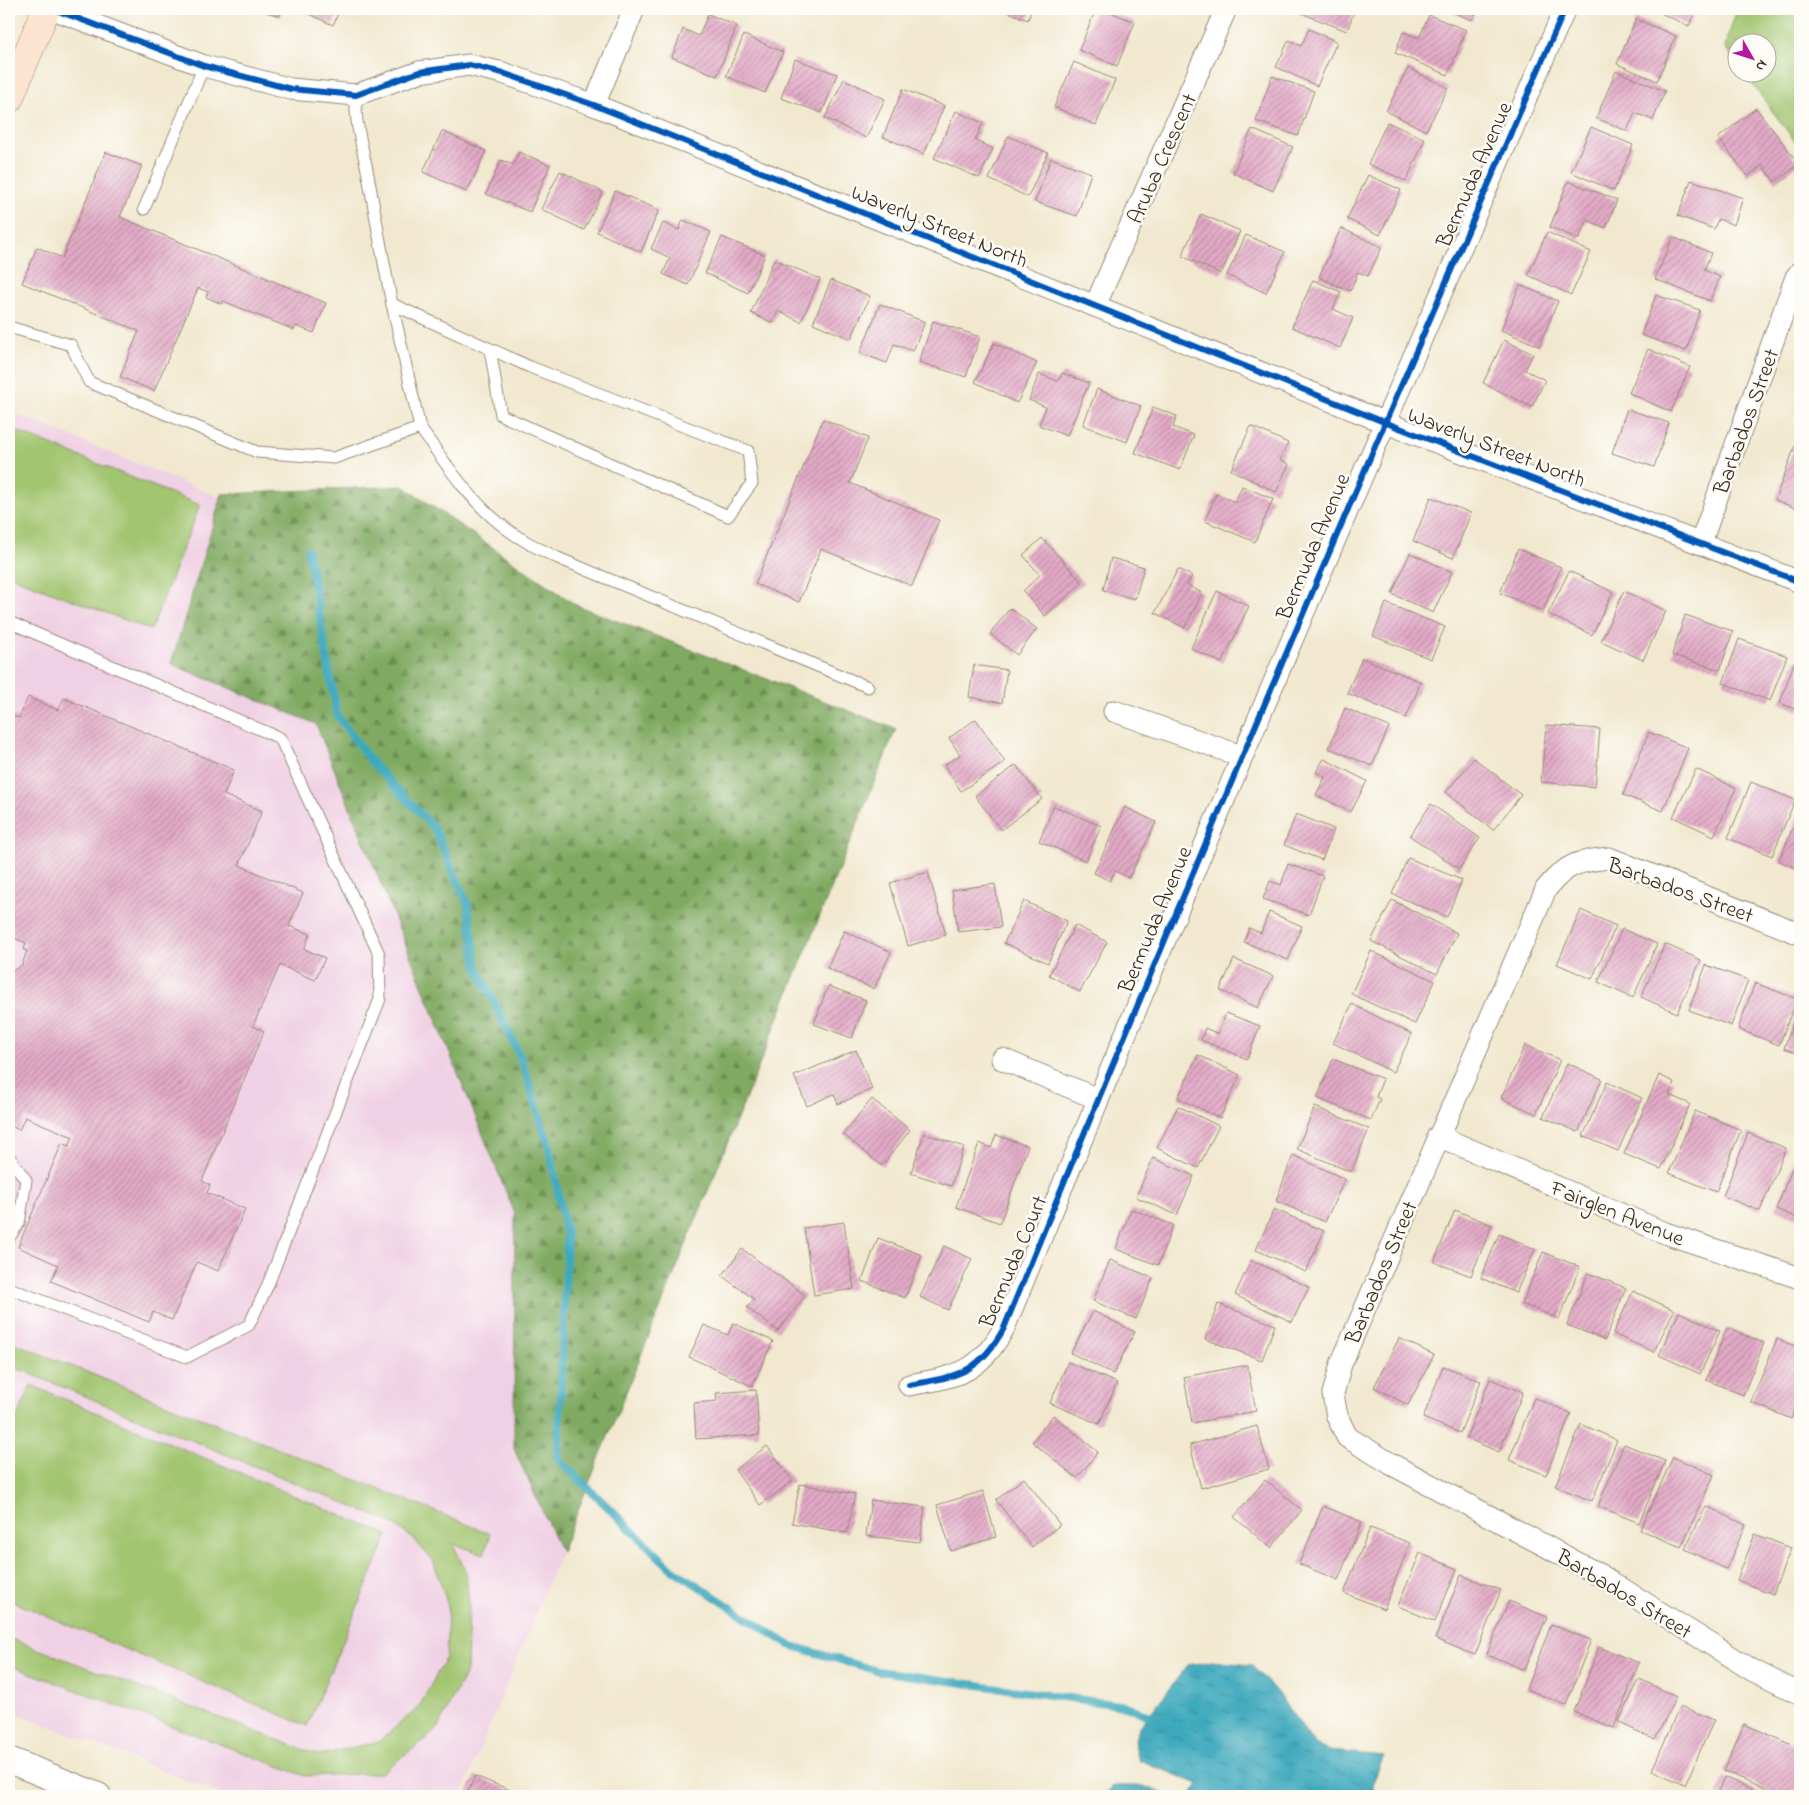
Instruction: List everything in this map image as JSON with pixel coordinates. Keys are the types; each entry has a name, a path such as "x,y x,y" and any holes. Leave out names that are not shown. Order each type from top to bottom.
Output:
{"main road":[{"path":"9,99 46,9"}],"street":[{"name":"Waverly Street North","path":"53,9 204,66 291,89 356,94 419,72 468,65 503,73 594,105 1384,422 1701,542 1800,582"},
{"path":"594,105 634,9"},
{"name":"Aruba Crescent","path":"1095,306 1226,9"},
{"name":"Bermuda Avenue","path":"1098,1099 1241,756 1384,422 1565,9"},
{"name":"Barbados Street","path":"1701,542 1793,286 1800,272"},
{"path":"1114,711 1241,756"},
{"name":"Barbados Street","path":"1800,934 1609,858 1580,861 1559,872 1546,889 1438,1136 1341,1364 1333,1394 1337,1416 1347,1437 1391,1464 1600,1575 1752,1670 1800,1694"},
{"path":"1002,1059 1098,1099"},
{"name":"Bermuda Court","path":"909,1385 960,1373 979,1364 994,1347 1004,1328 1098,1099"},
{"name":"Fairglen Avenue","path":"1438,1136 1665,1233 1800,1278"},
{"path":"9,1760 98,1796"}],"lane":[{"path":"144,209 204,66"},
{"path":"356,94 355,114 392,304 420,428 474,499 498,523 525,542 558,558 868,688"},
{"path":"392,304 490,349 748,451 752,483 728,516 501,415 490,349"},
{"path":"9,327 71,345 88,382 256,452 334,458 420,428"},
{"path":"9,622 280,738 379,954 380,999 267,1287 249,1325 188,1357 9,1288"},
{"path":"9,1157 26,1180 19,1223 9,1238"}],"shaded area":[{"path":"9,411 221,498 229,515 171,664 316,724 515,1214 514,1449 561,1552 461,1796 226,1796 9,1710"}],"green space":[{"path":"1737,9 1800,9 1800,148 1751,82 1776,82 1776,32 1730,32"},
{"path":"9,428 200,505 151,630 9,576"},
{"path":"403,486 576,605 896,729 561,1552 514,1449 515,1214 316,724 171,664 222,494"},
{"path":"9,1341 491,1534 484,1554 453,1544 466,1572 469,1604 467,1671 436,1731 381,1773 305,1776 9,1665 9,1638 318,1755 378,1742 419,1707 446,1657 448,1606 433,1560 412,1538 390,1522 9,1365"},
{"path":"31,1385 388,1535 307,1726 9,1600 9,1437"}],"water":[{"path":"1212,1661 1251,1665 1275,1690 1315,1745 1329,1751 1384,1756 1372,1785 1373,1796 1191,1796 1198,1784 1139,1760 1134,1741 1141,1725 1188,1665"},
{"path":"1113,1786 1143,1786 1171,1796 1103,1796"}],"building":[{"path":"255,9 282,9 280,16"},
{"path":"298,9 340,9 333,25"},
{"path":"1001,9 1032,9 1028,20"},
{"path":"1096,9 1103,9 1135,22 1117,66 1079,50"},
{"path":"1303,9 1355,9 1347,31 1301,13"},
{"path":"1444,9 1477,9 1472,20"},
{"path":"1652,9 1696,9 1689,26"},
{"path":"708,14 737,26 717,76 672,57 683,29 699,36"},
{"path":"1429,15 1466,30 1448,75 1395,53 1403,32 1419,38"},
{"path":"1636,19 1676,36 1657,81 1617,64"},
{"path":"1309,29 1337,42 1317,86 1276,67 1289,40 1301,46"},
{"path":"744,35 783,52 765,93 726,76"},
{"path":"795,59 837,74 822,113 781,98"},
{"path":"1074,62 1115,80 1096,125 1054,107"},
{"path":"1408,68 1448,88 1426,131 1386,111"},
{"path":"1616,71 1665,91 1653,120 1635,113 1627,131 1596,118"},
{"path":"1272,76 1314,91 1298,136 1256,121"},
{"path":"844,79 885,99 866,138 825,118"},
{"path":"903,89 944,106 924,154 883,137"},
{"path":"1756,108 1799,164 1775,182 1762,165 1748,176 1718,138"},
{"path":"956,111 983,123 975,140 993,149 979,178 934,158"},
{"path":"1387,122 1425,139 1406,181 1368,164"},
{"path":"1591,127 1633,145 1614,191 1571,172"},
{"path":"1252,129 1293,147 1273,191 1233,173"},
{"path":"442,131 486,151 467,192 423,172"},
{"path":"1008,136 1048,153 1028,197 989,179"},
{"path":"106,152 142,166 120,217 326,303 314,333 296,326 294,330 223,301 222,304 206,297 208,292 198,288 154,391 120,377 139,331 22,283 37,247 62,258"},
{"path":"519,152 550,165 530,212 486,194 501,160 513,165"},
{"path":"1051,158 1091,173 1077,216 1035,202"},
{"path":"560,171 603,192 584,230 541,209"},
{"path":"1368,175 1401,190 1380,235 1347,219"},
{"path":"1691,180 1743,198 1734,225 1718,219 1714,229 1678,216"},
{"path":"1568,181 1617,200 1606,228 1587,220 1579,239 1550,227"},
{"path":"615,191 659,210 641,252 597,232"},
{"path":"1201,214 1240,231 1221,274 1182,256"},
{"path":"683,220 711,232 688,285 663,274 670,258 651,249 663,223 679,230"},
{"path":"1341,228 1382,247 1368,276 1358,272 1350,291 1319,277"},
{"path":"1547,232 1591,252 1571,295 1528,275"},
{"path":"1246,235 1285,252 1266,293 1227,275"},
{"path":"722,237 765,255 748,293 705,273"},
{"path":"1673,237 1711,253 1704,270 1720,277 1710,301 1655,279"},
{"path":"774,259 820,279 801,322 778,311 773,323 751,313"},
{"path":"831,280 870,296 851,339 813,323"},
{"path":"1313,280 1341,292 1333,309 1353,318 1340,348 1292,327"},
{"path":"1520,285 1558,301 1539,346 1501,330"},
{"path":"1656,295 1700,310 1686,351 1641,335"},
{"path":"880,304 925,322 913,351 894,344 887,363 860,353"},
{"path":"933,321 980,337 966,377 919,362"},
{"path":"1504,340 1533,354 1525,370 1545,380 1532,407 1483,383"},
{"path":"994,343 1037,363 1017,403 975,382"},
{"path":"1648,349 1690,367 1671,412 1629,393"},
{"path":"1062,373 1089,383 1067,436 1039,425 1046,407 1029,400 1039,374 1058,381"},
{"path":"1097,389 1141,406 1127,442 1083,425"},
{"path":"1153,407 1177,416 1173,427 1194,435 1180,470 1135,453"},
{"path":"1627,409 1669,423 1654,467 1612,453"},
{"path":"823,419 868,438 850,483 939,520 912,586 821,549 799,602 755,584"},
{"path":"1251,426 1288,443 1280,460 1289,464 1276,492 1231,470"},
{"path":"1795,446 1800,448 1800,510 1775,500"},
{"path":"1242,486 1273,499 1255,542 1205,521 1216,494 1235,502"},
{"path":"1431,497 1471,513 1453,558 1413,541"},
{"path":"1042,538 1083,583 1045,616 1023,591 1040,575 1023,555"},
{"path":"1518,549 1561,567 1543,611 1500,593"},
{"path":"1410,553 1452,572 1433,613 1392,594"},
{"path":"1111,558 1144,567 1135,599 1103,590"},
{"path":"1178,569 1192,576 1187,585 1202,593 1185,628 1155,613"},
{"path":"1569,571 1613,592 1592,635 1548,614"},
{"path":"1217,591 1249,606 1222,663 1191,648"},
{"path":"1624,591 1666,611 1643,660 1601,641"},
{"path":"1386,603 1445,627 1431,659 1373,636"},
{"path":"1010,608 1037,629 1017,655 990,634"},
{"path":"1685,615 1733,631 1720,670 1672,655"},
{"path":"1739,639 1787,656 1770,701 1723,683"},
{"path":"1362,658 1421,682 1406,718 1347,693"},
{"path":"1795,660 1800,661 1800,711 1780,703"},
{"path":"974,665 1007,670 1002,703 969,697"},
{"path":"28,697 58,710 64,698 234,770 224,795 262,811 239,865 303,893 289,926 310,934 304,949 325,958 315,980 280,965 253,1026 264,1031 202,1181 210,1185 207,1193 245,1209 218,1271 197,1262 172,1320 153,1312 149,1322 51,1281 58,1265 18,1247 62,1143 69,1146 73,1137 25,1117 19,1130 9,1125 9,973 22,965 27,951 24,950 26,943 9,936 9,715 19,718"},
{"path":"1345,708 1389,727 1372,766 1329,748"},
{"path":"976,719 1005,762 961,791 944,765 960,755 949,738"},
{"path":"1546,725 1600,729 1595,787 1541,782"},
{"path":"1649,732 1688,748 1663,811 1623,795"},
{"path":"1474,758 1521,795 1493,830 1446,792"},
{"path":"1324,759 1367,781 1351,812 1316,795 1325,777 1316,772"},
{"path":"1016,765 1042,799 1001,830 975,796"},
{"path":"1696,769 1736,788 1714,836 1673,817"},
{"path":"1751,782 1795,800 1772,856 1728,838"},
{"path":"1431,804 1480,838 1459,869 1410,836"},
{"path":"1054,806 1101,826 1086,861 1039,841"},
{"path":"1125,807 1156,822 1129,878 1115,871 1110,881 1094,873"},
{"path":"1800,811 1800,870 1779,861"},
{"path":"1296,814 1334,829 1322,860 1284,845"},
{"path":"1408,858 1462,880 1447,917 1392,894"},
{"path":"1288,864 1323,876 1309,915 1263,899 1270,881 1281,885"},
{"path":"928,872 946,935 908,946 890,883"},
{"path":"995,884 1001,927 958,932 952,890"},
{"path":"1392,900 1457,933 1437,974 1371,941"},
{"path":"1024,901 1067,921 1048,963 1004,943"},
{"path":"1581,910 1616,926 1592,979 1557,964"},
{"path":"1269,912 1302,926 1288,960 1244,942 1249,928 1261,933"},
{"path":"1075,925 1107,942 1080,992 1049,975"},
{"path":"1622,929 1657,944 1633,998 1598,982"},
{"path":"844,931 891,952 874,989 827,968"},
{"path":"1665,944 1701,960 1677,1013 1641,997"},
{"path":"1371,951 1435,981 1415,1024 1351,994"},
{"path":"1234,959 1273,976 1258,1008 1220,990"},
{"path":"1706,965 1748,980 1731,1026 1689,1010"},
{"path":"1755,983 1797,999 1779,1045 1738,1029"},
{"path":"828,986 866,1000 852,1038 814,1024"},
{"path":"1352,1004 1412,1034 1393,1072 1333,1043"},
{"path":"1800,1005 1800,1054 1784,1048"},
{"path":"1226,1013 1260,1026 1247,1059 1201,1040 1205,1028 1218,1034"},
{"path":"1525,1045 1560,1060 1536,1114 1501,1098"},
{"path":"856,1050 872,1089 838,1104 834,1094 807,1106 794,1076"},
{"path":"1198,1055 1240,1075 1220,1118 1178,1098"},
{"path":"1333,1059 1383,1079 1376,1097 1380,1099 1371,1120 1317,1098"},
{"path":"1567,1063 1602,1079 1578,1132 1543,1117"},
{"path":"1659,1075 1674,1082 1669,1095 1690,1104 1661,1169 1624,1154"},
{"path":"1607,1082 1642,1098 1618,1151 1583,1136"},
{"path":"872,1099 910,1130 882,1166 843,1134"},
{"path":"1178,1106 1219,1126 1198,1168 1157,1148"},
{"path":"1315,1107 1369,1129 1351,1172 1297,1149"},
{"path":"1695,1111 1741,1130 1716,1192 1669,1173"},
{"path":"924,1133 964,1147 951,1186 911,1173"},
{"path":"1748,1133 1786,1148 1760,1211 1723,1196"},
{"path":"996,1135 1028,1146 1000,1223 956,1207 979,1143 991,1148"},
{"path":"1800,1149 1800,1219 1776,1209"},
{"path":"1293,1155 1345,1179 1325,1222 1276,1201"},
{"path":"1153,1158 1194,1176 1177,1215 1136,1197"},
{"path":"1131,1209 1173,1225 1158,1265 1116,1249"},
{"path":"1274,1209 1324,1231 1306,1272 1256,1250"},
{"path":"1455,1210 1492,1225 1471,1276 1434,1262"},
{"path":"844,1222 854,1289 814,1295 804,1228"},
{"path":"1499,1234 1535,1249 1516,1293 1481,1278"},
{"path":"878,1238 922,1255 905,1298 862,1281"},
{"path":"944,1246 972,1259 948,1310 920,1297"},
{"path":"742,1249 805,1295 778,1331 747,1308 754,1299 722,1276"},
{"path":"1543,1252 1580,1267 1559,1319 1522,1304"},
{"path":"1110,1260 1153,1278 1136,1319 1093,1301"},
{"path":"1251,1260 1309,1287 1292,1322 1235,1295"},
{"path":"1588,1273 1626,1288 1605,1340 1567,1325"},
{"path":"1633,1291 1674,1310 1654,1352 1613,1334"},
{"path":"1218,1304 1275,1325 1262,1360 1205,1339"},
{"path":"1093,1311 1135,1332 1113,1374 1071,1353"},
{"path":"1679,1312 1720,1331 1700,1374 1659,1355"},
{"path":"733,1323 773,1341 752,1386 689,1357 704,1325 728,1335"},
{"path":"1727,1328 1764,1343 1743,1395 1706,1380"},
{"path":"1399,1338 1434,1355 1408,1405 1374,1387"},
{"path":"1777,1339 1800,1348 1800,1398 1791,1419 1751,1402"},
{"path":"1068,1362 1117,1383 1099,1424 1050,1403"},
{"path":"1247,1365 1256,1411 1192,1423 1184,1377"},
{"path":"1443,1366 1481,1381 1460,1433 1423,1418"},
{"path":"1490,1379 1523,1392 1499,1452 1466,1438"},
{"path":"756,1390 759,1435 696,1439 694,1403 717,1401 716,1393"},
{"path":"1534,1398 1571,1413 1546,1475 1509,1460"},
{"path":"1053,1415 1098,1452 1077,1478 1032,1442"},
{"path":"1581,1424 1617,1440 1592,1501 1555,1486"},
{"path":"1257,1426 1269,1469 1201,1488 1190,1445"},
{"path":"1624,1444 1665,1461 1639,1523 1598,1506"},
{"path":"767,1446 793,1481 760,1505 735,1470"},
{"path":"1673,1457 1714,1475 1681,1547 1640,1530"},
{"path":"1024,1478 1060,1525 1032,1547 996,1500"},
{"path":"1265,1480 1302,1510 1271,1548 1234,1517"},
{"path":"800,1484 855,1494 847,1533 792,1523"},
{"path":"983,1491 996,1537 951,1551 937,1505"},
{"path":"871,1500 925,1507 920,1542 866,1536"},
{"path":"1323,1506 1362,1522 1338,1580 1299,1564"},
{"path":"1706,1506 1746,1525 1726,1569 1685,1549"},
{"path":"1370,1528 1410,1543 1384,1609 1344,1593"},
{"path":"1755,1534 1791,1548 1773,1594 1737,1580"},
{"path":"1420,1553 1457,1569 1435,1622 1398,1606"},
{"path":"1461,1575 1501,1590 1475,1655 1435,1639"},
{"path":"1509,1601 1547,1617 1524,1670 1487,1654"},
{"path":"1551,1625 1591,1640 1566,1705 1526,1689"},
{"path":"1599,1647 1639,1663 1614,1728 1574,1712"},
{"path":"1640,1679 1676,1697 1655,1740 1618,1722"},
{"path":"1680,1706 1714,1720 1685,1785 1652,1770"},
{"path":"1744,1724 1800,1748 1800,1788 1797,1796 1783,1796 1724,1771"},
{"path":"475,1776 525,1796 466,1796"},
{"path":"1724,1777 1767,1796 1716,1796"}],"waterway":[{"path":"308,551 337,715 372,763 434,828 468,905 477,967 520,1056 549,1146 567,1239 558,1459 672,1569 789,1645 878,1671 1126,1706 1157,1719"}],"cycle path":[{"path":"53,9 204,66 291,89 356,95 419,72 469,65 503,73 594,105 1384,422 1800,582"},
{"path":"909,1385 954,1375 976,1364 995,1343 1004,1328 1280,667 1565,9"}]}
